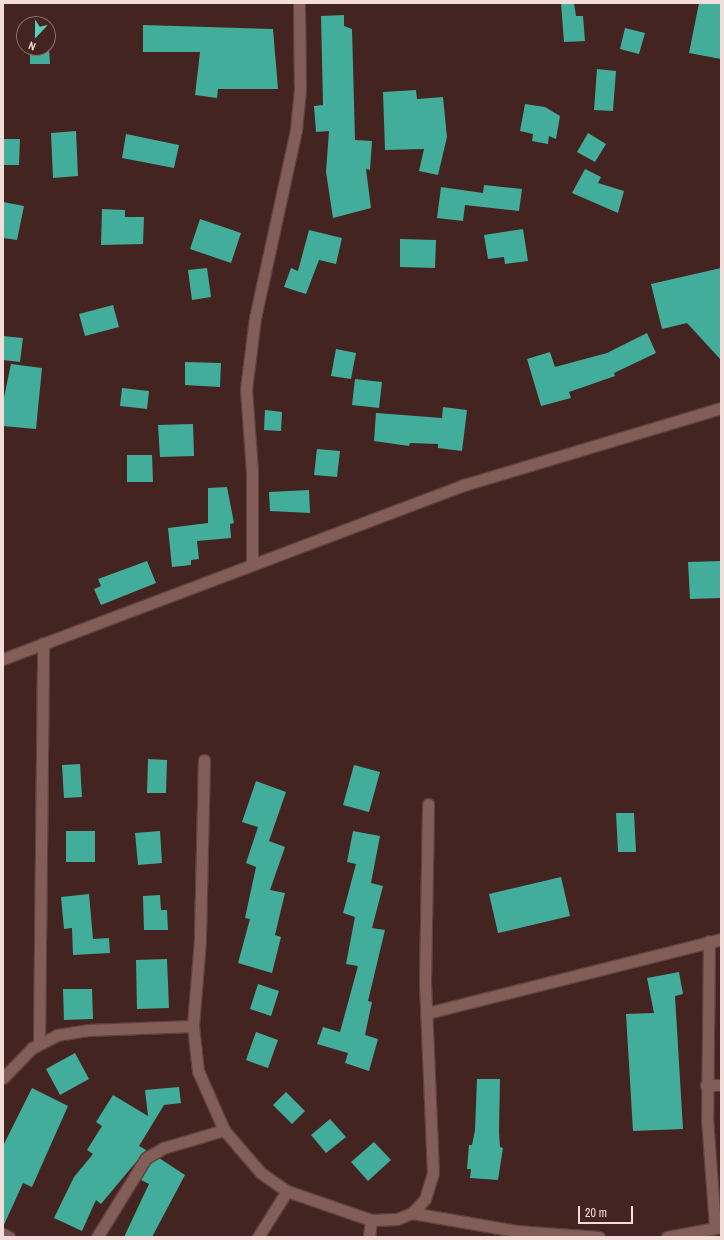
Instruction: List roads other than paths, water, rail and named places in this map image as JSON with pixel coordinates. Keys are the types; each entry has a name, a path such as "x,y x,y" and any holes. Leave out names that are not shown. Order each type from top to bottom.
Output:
{"street":[{"path":"252,564 252,471 246,389 255,318 296,130 300,90 299,3"},
{"path":"3,659 252,564 510,469 652,431 721,408"},
{"path":"40,1043 43,643"},
{"path":"204,760 200,940 193,1026 198,1071 224,1130 261,1173 287,1191 371,1220 397,1219 412,1213 425,1199 433,1174 427,1013 428,804"},
{"path":"427,1013 721,939"},
{"path":"667,1237 718,1227 706,1085 709,941"},
{"path":"3,1078 40,1043 57,1035 88,1030 193,1026"},
{"path":"706,1085 721,1085"},
{"path":"97,1237 146,1158 163,1148 224,1130"},
{"path":"258,1237 287,1191"},
{"path":"412,1213 516,1234 600,1237"},
{"path":"369,1237 371,1220"},
{"path":"3,1234 9,1237"}]}
